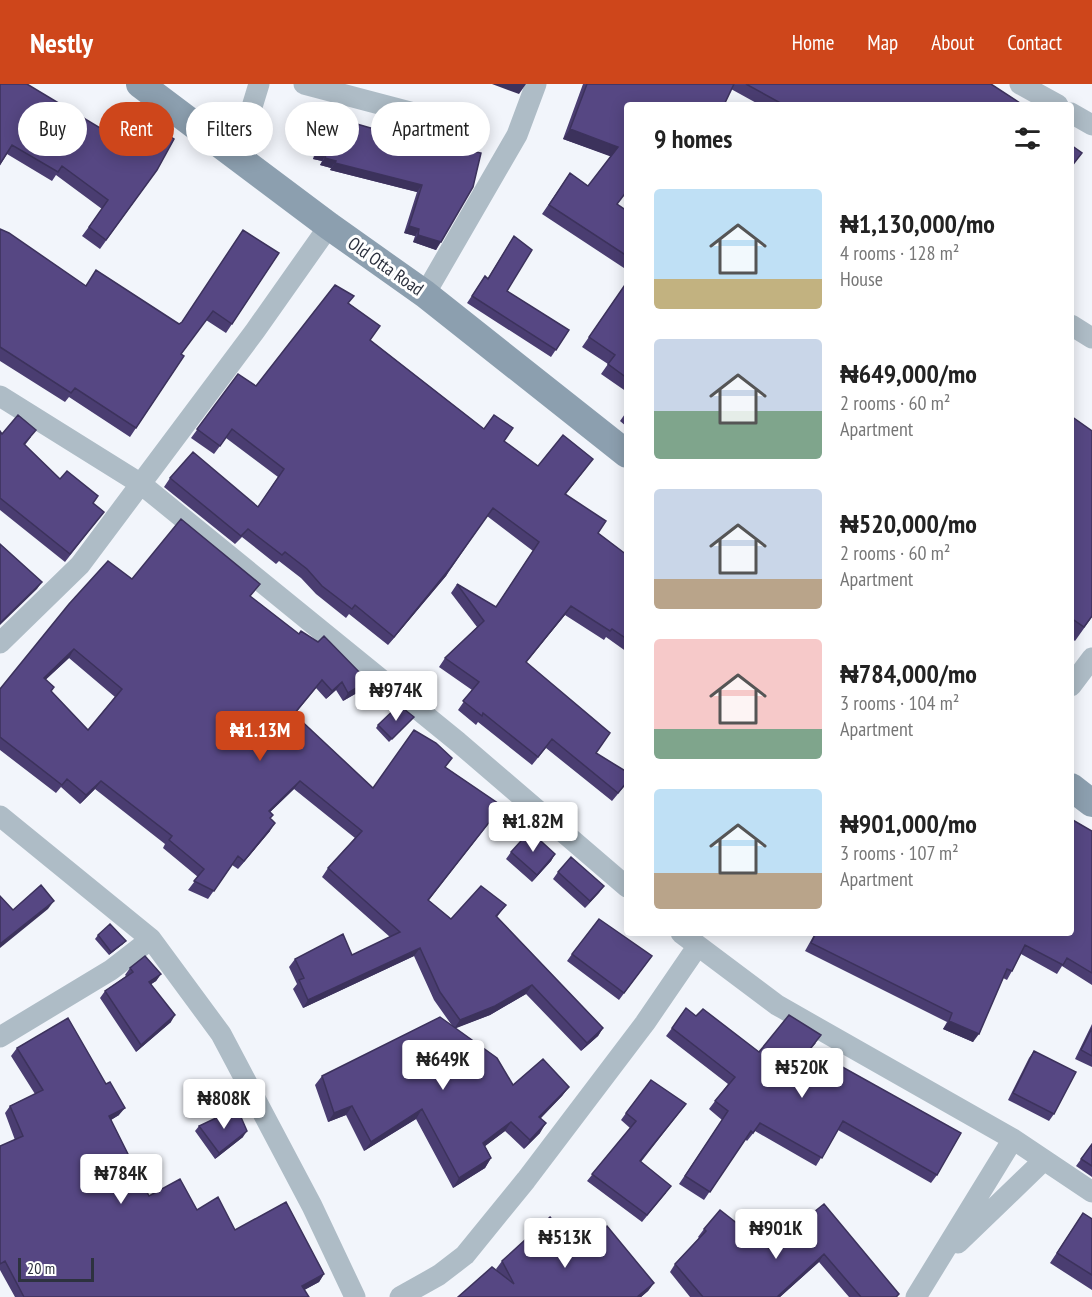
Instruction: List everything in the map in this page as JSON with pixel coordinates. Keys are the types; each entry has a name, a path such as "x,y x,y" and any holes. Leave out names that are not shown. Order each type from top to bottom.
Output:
{"street":[{"name":"Old Otta Road","path":"140,84 186,118"},
{"path":"254,102 259,84"},
{"path":"304,84 372,102"},
{"path":"425,294 517,135 536,84"},
{"path":"1020,84 1042,89 1055,102"},
{"path":"1074,115 1092,125"},
{"name":"Old Otta Road","path":"237,156 425,294 624,452"},
{"path":"0,643 80,565 255,331 329,225"},
{"path":"1074,327 1092,338"},
{"path":"0,396 141,484 449,734 624,884"},
{"path":"1074,682 1092,658"},
{"path":"1074,789 1092,803"},
{"path":"0,816 150,939 221,1034 312,1206 355,1297"},
{"path":"684,936 777,1005 1013,1139 1092,1192"},
{"path":"0,1037 111,970 150,939"},
{"path":"400,1297 439,1275 465,1255 526,1180 638,1032 697,947"},
{"path":"915,1297 1013,1139"},
{"path":"936,1265 1043,1161"}],"building":[{"path":"0,84 27,84 57,102 18,102 18,149 12,145 0,164"},
{"path":"587,84 734,84 725,102 624,102 624,195 617,204 624,209 624,254 549,205 570,173 588,186 618,147 570,129"},
{"path":"746,84 991,84 1018,102 779,102"},
{"path":"87,120 99,127 99,156 165,156 106,240 89,227 108,200 62,166 58,172 31,156 87,156"},
{"path":"359,125 371,128 371,156 480,156 473,187 441,242 418,235 419,229 409,226 422,185 335,163 336,161 325,158 326,156 359,156"},
{"path":"1074,147 1082,153 1074,163"},
{"path":"0,229 86,286 96,270 179,324 243,230 279,253 232,324 213,311 181,354 184,356 136,428 75,388 71,393 0,347"},
{"path":"514,236 532,250 507,291 569,330 556,350 472,296 485,276 488,279"},
{"path":"335,285 354,296 348,303 380,326 370,340 484,429 494,415 513,428 504,441 538,466 563,435 593,459 565,494 606,521 598,533 624,553 624,637 612,629 610,631 571,606 526,662 610,733 596,753 624,770 624,786 618,793 552,739 538,757 483,713 482,716 463,701 479,682 445,658 484,621 457,584 496,607 539,542 493,508 451,567 394,637 355,605 352,609 322,586 307,569 285,552 282,555 248,529 241,536 170,478 193,452 258,507 284,469 232,429 220,446 197,429 238,374 256,386"},
{"path":"624,286 624,376 608,364 615,355 589,337"},
{"path":"18,415 36,430 24,444 60,479 67,471 98,496 93,503 104,512 70,554 0,498 0,431 2,434"},
{"path":"1074,418 1092,431 1092,616 1084,627 1074,620"},
{"path":"181,519 260,584 250,596 299,634 301,631 318,642 324,636 368,681 348,693 342,682 332,691 322,680 294,714 373,788 414,730 436,743 452,758 445,767 502,806 428,900 451,919 481,886 506,905 496,916 603,1028 587,1043 532,985 495,1006 460,1020 440,992 420,948 308,1000 299,980 304,978 295,959 343,934 352,955 400,932 328,868 362,831 300,781 269,811 273,815 270,818 275,823 244,861 238,856 214,891 194,881 204,869 169,840 172,836 101,781 86,795 67,779 62,785 0,737 0,689 69,604 108,561 132,579","holes":["74,649 122,689 88,730 51,691 54,687 44,678"]},
{"path":"0,544 42,582 0,623"},
{"path":"399,705 414,717 392,739 378,725"},
{"path":"1074,821 1092,831 1092,973 1067,958 1063,965 1025,945 1012,971 1007,969 979,1034 949,1021 952,1013 811,943 814,936 1074,936"},
{"path":"530,831 555,854 537,875 511,852"},
{"path":"571,857 604,886 590,901 558,872"},
{"path":"41,885 54,901 0,944 0,896 13,910"},
{"path":"599,919 652,956 624,993 572,954"},
{"path":"110,924 126,941 111,952 98,935"},
{"path":"145,956 161,974 149,982 175,1015 141,1045 105,991 133,972 130,968"},
{"path":"686,1008 696,1016 703,1009 759,1052 789,1015 821,1035 810,1049 961,1133 937,1175 843,1121 822,1158 760,1123 753,1133 751,1131 710,1192 685,1176 728,1111 715,1101 735,1077 672,1028"},
{"path":"440,1017 497,1058 513,1085 543,1059 569,1087 539,1117 546,1123 530,1140 511,1122 483,1143 491,1158 459,1178 422,1109 371,1142 352,1106 334,1113 322,1076"},
{"path":"68,1018 106,1084 110,1082 125,1108 109,1116 149,1196 180,1179 197,1210 218,1197 235,1230 286,1202 324,1274 302,1286 309,1297 24,1297 5,1261 0,1264 0,1146 23,1136 10,1106 43,1090 17,1048"},
{"path":"1092,1028 1092,1056 1081,1050"},
{"path":"1034,1051 1076,1072 1054,1114 1013,1093"},
{"path":"651,1080 686,1104 640,1161 671,1186 647,1215 592,1174 636,1121 626,1113"},
{"path":"237,1108 247,1131 219,1153 199,1126"},
{"path":"1092,1144 1092,1166 1081,1159"},
{"path":"824,1204 899,1294 896,1297 861,1297 824,1254 777,1297 703,1297 675,1264 706,1231 704,1229 720,1210 776,1254 803,1229 799,1224"},
{"path":"1083,1213 1092,1219 1092,1275 1057,1253"},
{"path":"550,1217 576,1251 607,1226 654,1283 637,1297 458,1297 492,1267 514,1284 502,1261"}]}
